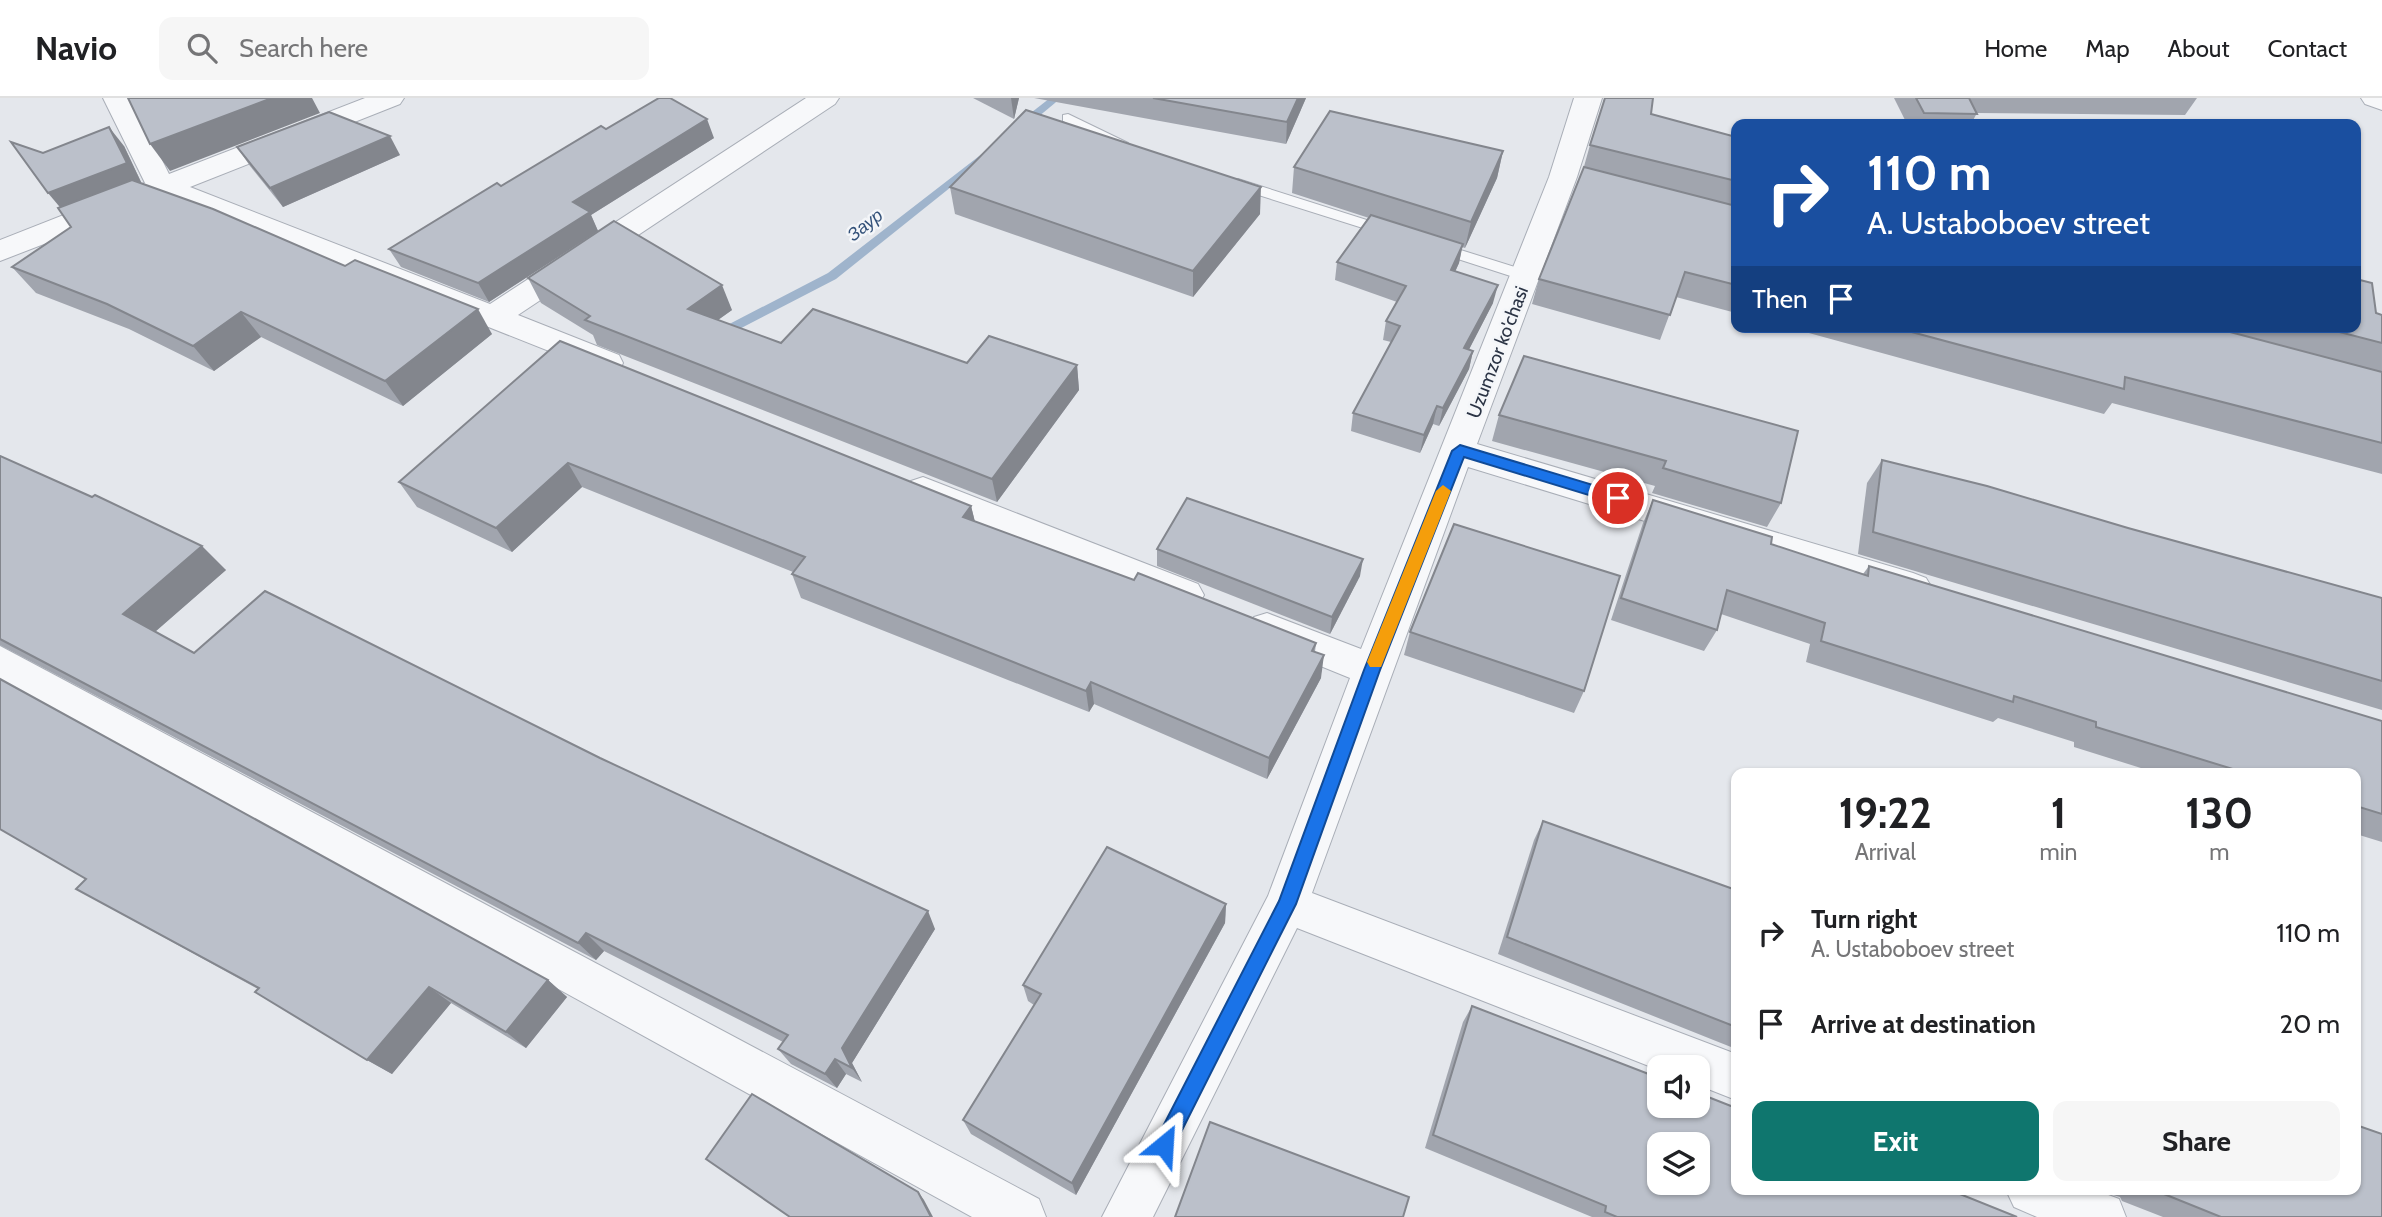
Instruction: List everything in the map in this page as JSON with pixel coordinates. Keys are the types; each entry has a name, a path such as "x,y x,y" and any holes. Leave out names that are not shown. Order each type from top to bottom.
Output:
{"street":[{"path":"117,98 161,186 635,374"},
{"path":"0,251 390,98"},
{"path":"493,317 825,98"},
{"name":"Uzumzor ko'chasi","path":"1128,1217 1287,904 1372,670 1460,451 1526,276 1576,181 1588,98"},
{"path":"2375,98 2382,102"},
{"path":"1460,451 1941,596"},
{"path":"894,478 1372,670"},
{"path":"0,662 1021,1217"},
{"path":"1287,904 1731,1075"},
{"path":"2044,1195 2101,1217"}],"lane":[{"path":"1068,118 1140,152"},
{"path":"1220,178 1526,276"}],"building":[{"path":"128,98 272,98 150,144"},
{"path":"659,98 670,98 707,119 573,202 590,212 478,283 389,249 497,183 501,186 601,126 606,129"},
{"path":"1153,98 1298,98 1287,122"},
{"path":"1605,98 1653,98 1651,114 1731,136 1731,180 1590,145"},
{"path":"1916,98 1969,98 1977,114 1924,113"},
{"path":"1026,110 1261,187 1193,271 950,187"},
{"path":"1330,111 1503,151 1471,222 1294,167"},
{"path":"329,112 390,136 270,188 237,147"},
{"path":"109,127 127,163 48,193 11,142 43,153"},
{"path":"1584,167 1731,205 1731,284 1685,272 1670,315 1539,279"},
{"path":"132,180 213,209 345,266 355,260 478,309 385,381 241,312 193,346 107,304 12,267 71,227 58,208"},
{"path":"1371,215 1463,244 1451,270 1498,285 1464,348 1473,351 1443,408 1437,406 1424,435 1353,413 1400,326 1386,321 1406,286 1337,262"},
{"path":"614,221 722,285 688,309 781,343 813,309 967,363 989,336 1077,365 992,479 585,320 590,316 528,278"},
{"path":"2361,280 2372,283 2376,313 2382,315 2382,343 2343,333 2361,333"},
{"path":"1915,333 2234,333 2382,372 2382,443 2125,377 2124,389"},
{"path":"560,341 971,506 963,517 1134,580 1138,573 1316,643 1312,651 1324,655 1269,758 1091,682 1086,691 792,574 805,557 568,463 496,528 399,482"},
{"path":"1524,356 1798,431 1781,503 1663,468 1666,461 1499,415"},
{"path":"0,456 92,497 95,495 202,546 123,614 194,653 265,591 600,758 928,911 842,1048 852,1068 835,1059 825,1074 778,1049 788,1035 586,933 578,943 0,639"},
{"path":"1882,460 1987,486 2382,598 2382,681 1873,532"},
{"path":"1187,498 1363,559 1332,617 1157,549"},
{"path":"1653,500 1772,537 1771,544 1868,576 1869,566 2382,721 2382,814 2361,808 2361,768 2229,768 2096,727 2096,722 2014,696 2013,702 1821,641 1825,623 1727,590 1717,630 1621,598"},
{"path":"1454,524 1620,576 1584,691 1410,632"},
{"path":"0,679 548,980 506,1032 429,987 367,1060 255,992 259,988 76,889 86,879 0,829"},
{"path":"1543,821 1731,888 1731,1025 1507,937"},
{"path":"1107,847 1226,904 1072,1183 963,1120 1041,994 1023,985"},
{"path":"1472,1006 1647,1073 1647,1118 1710,1118 1710,1098 1731,1106 1731,1195 1962,1195 2017,1217 1617,1217 1605,1212 1606,1206 1433,1135"},
{"path":"752,1094 918,1192 931,1217 790,1217 706,1159"},
{"path":"1210,1122 1409,1197 1403,1217 1175,1217"},
{"path":"2361,1127 2382,1134 2382,1217 2221,1217 2166,1195 2361,1195"}],"waterway":[{"name":"Заур","path":"1022,125 1056,98"},
{"name":"Заур","path":"718,335 832,276 987,153"}],"slow traffic":[{"path":"1375,662 1443,491"}],"route":[{"path":"1164,1145 1287,904 1372,670 1460,451 1618,498"}]}
